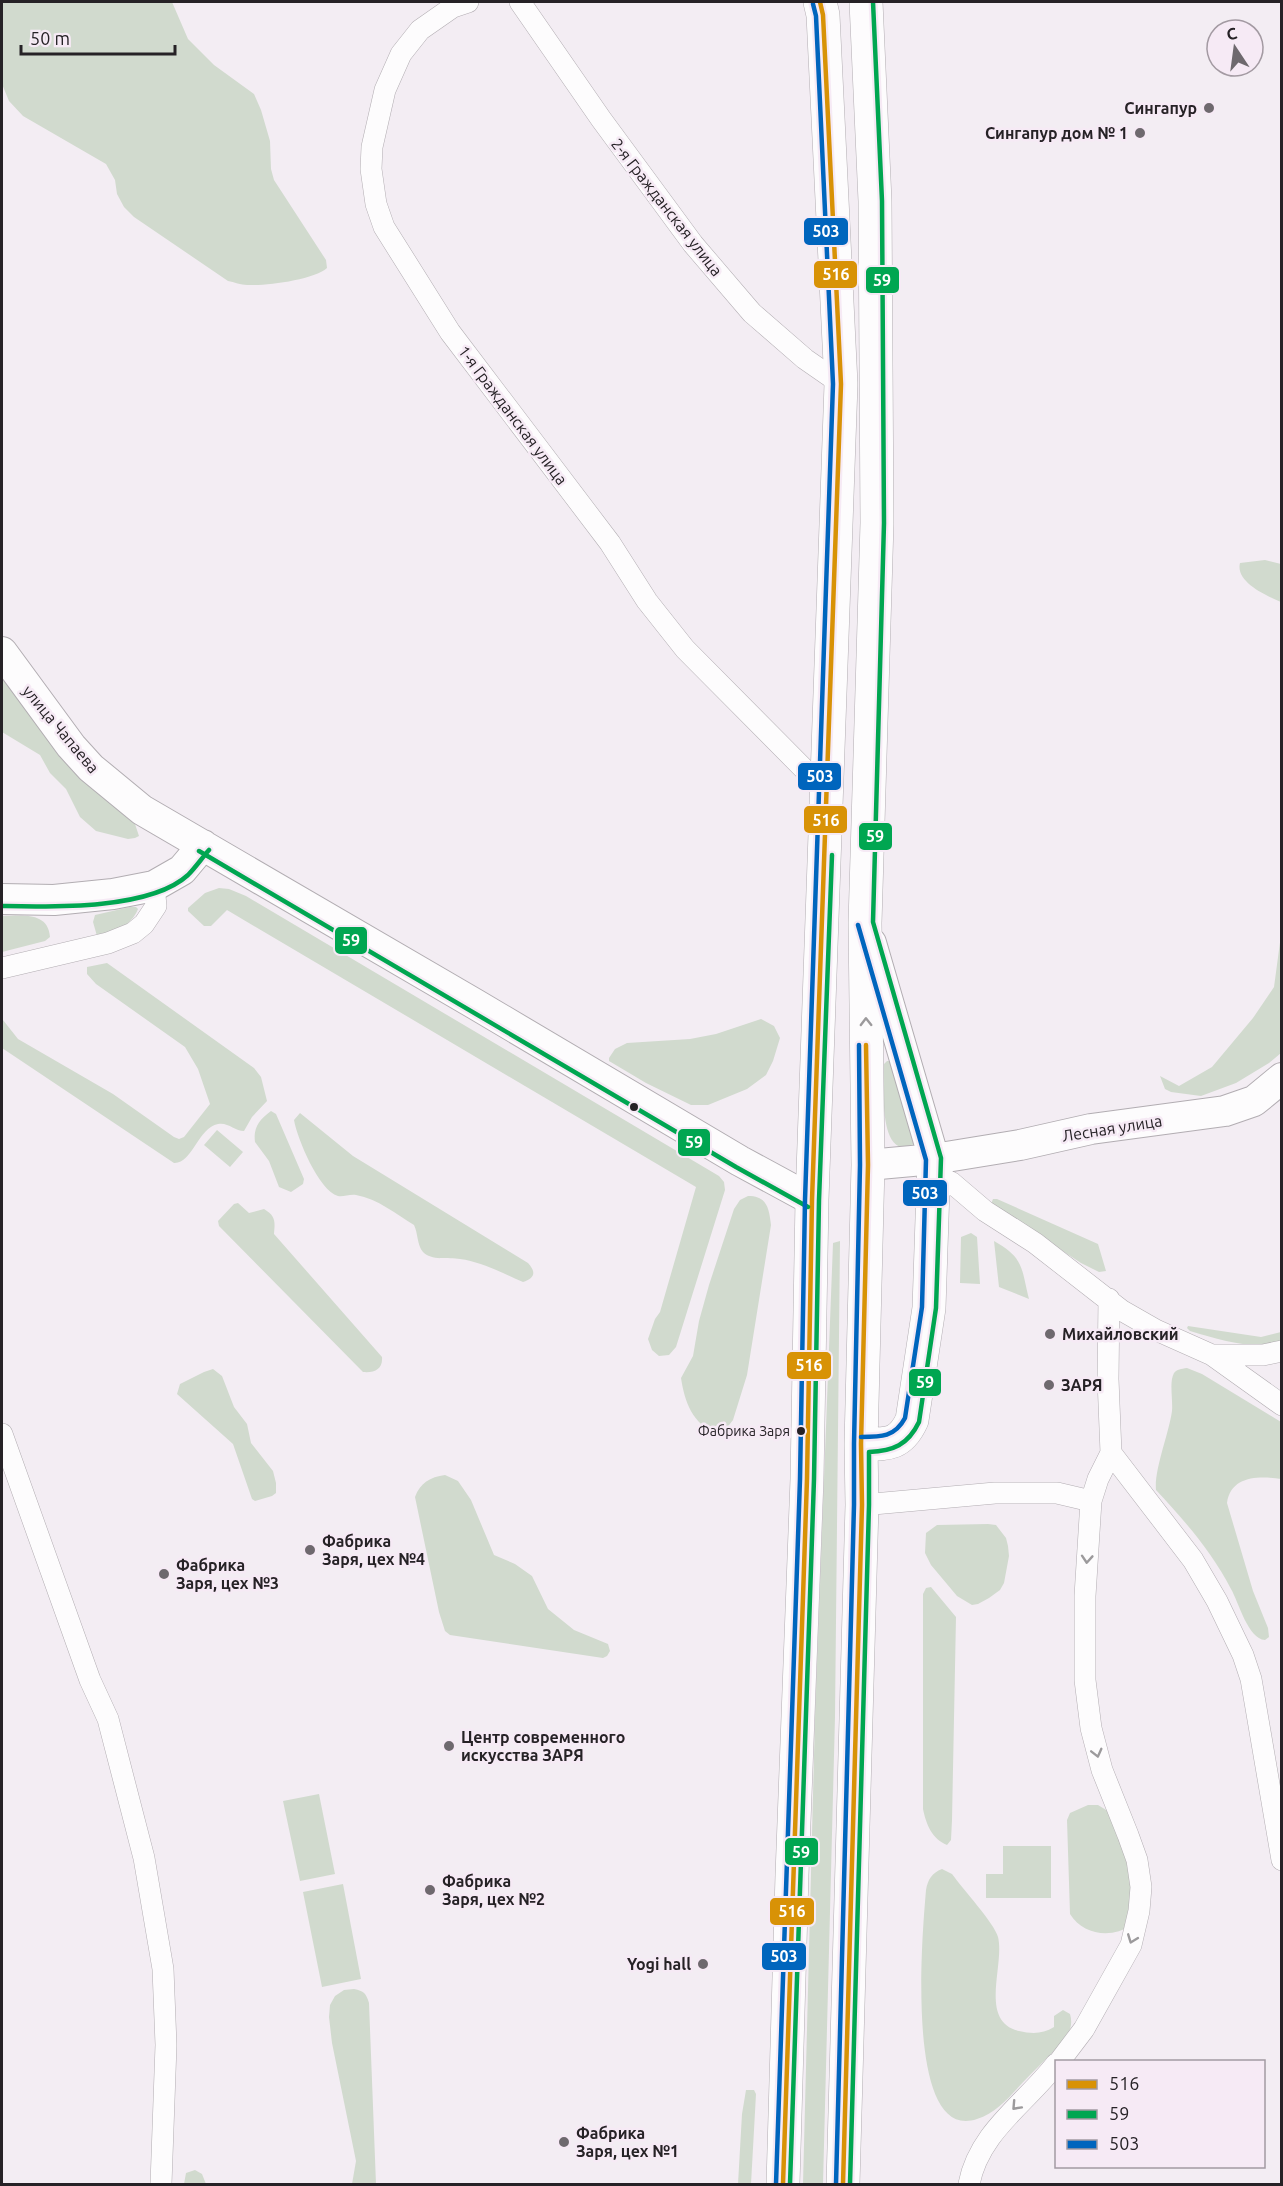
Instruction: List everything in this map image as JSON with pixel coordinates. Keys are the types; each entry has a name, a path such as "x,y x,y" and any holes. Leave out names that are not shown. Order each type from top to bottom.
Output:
{"highway":[{"path":"783,2184 807,1479 812,1200 841,384 829,120 823,15 820,2"},
{"path":"843,2184 862,1505 861,1444 868,1165 865,923 877,523 875,201 866,2"},
{"path":"861,1444 885,1444 898,1440 912,1420 929,1308 934,1159"}],"main road":[{"name":"улица Чапаева","path":"2,651 71,746 91,768 142,810 740,1161 812,1200"},
{"path":"2,899 54,900 113,894 154,886 182,870 203,846"},
{"path":"865,923 934,1159"},
{"name":"Лесная улица","path":"868,1165 934,1159 1091,1129 1225,1111 1254,1101 1281,1078"}],"street":[{"name":"1-я Гражданская улица","path":"468,2 453,7 420,30 401,54 385,90 372,147 371,169 376,204 384,227 450,332 610,543 646,601 686,649 827,795"},
{"name":"2-я Гражданская улица","path":"521,2 600,119 693,244 752,313 805,359 841,384"},
{"path":"2,968 108,943 133,933 144,924 156,906 154,886"},
{"path":"934,1159 948,1185 951,1182 985,1211 1035,1243 1122,1310 1156,1330 1212,1355 1281,1405"},
{"path":"1060,2060 1083,2029 1131,1945 1137,1921 1141,1887 1137,1860 1102,1770 1088,1707 1085,1680 1085,1596 1091,1501 1098,1479 1111,1453 1108,1379 1109,1299"},
{"path":"1212,1355 1263,1355 1281,1351"},
{"path":"2,1434 90,1680 108,1719 144,1858 163,1968 165,2006 166,2045 161,2184"},
{"path":"1111,1453 1193,1560 1217,1601 1243,1655 1251,1679 1281,1860"},
{"path":"862,1505 995,1493 1057,1493 1091,1501"},
{"path":"969,2184 979,2155 989,2139 1011,2111 1055,2066"}],"shaded area":[{"path":"2,2 172,2 188,39 214,65 254,94 270,141 271,169 274,180 326,260 327,268 301,279 242,285 228,281 134,217 124,207 117,194 115,180 106,164 23,116 9,101 2,84"},
{"path":"1265,560 1281,564 1281,602 1253,587 1242,576 1240,563"},
{"path":"2,674 74,770 135,824 139,836 128,839 96,831 80,817 66,789 50,773 40,755 2,732"},
{"path":"219,888 229,889 246,896 719,1176 724,1182 725,1190 676,1347 669,1355 659,1356 652,1350 648,1339 660,1312 696,1187 227,910 211,926 204,926 188,911 188,908 205,893"},
{"path":"130,907 138,909 131,920 121,927 97,936 93,922 95,915"},
{"path":"2,916 25,916 39,919 48,929 50,937 45,941 2,952"},
{"path":"1281,935 1281,1053 1236,1083 1201,1096 1165,1089 1160,1076 1179,1086 1212,1067 1253,1018 1274,987"},
{"path":"107,963 254,1068 261,1077 267,1101 252,1117 244,1131 222,1124 211,1127 186,1158 174,1163 2,1048 2,1014 3,1020 18,1039 113,1094 174,1137 179,1139 184,1137 210,1104 198,1069 185,1047 96,984 87,974 87,967"},
{"path":"761,1019 774,1026 780,1038 766,1075 747,1089 708,1105 691,1105 646,1083 609,1061 615,1049 627,1043 690,1039 716,1034"},
{"path":"891,1061 914,1141 913,1146 901,1147 893,1142 888,1131 884,1102 884,1064"},
{"path":"271,1111 276,1114 304,1179 303,1184 291,1192 279,1187 269,1161 255,1142 258,1124"},
{"path":"300,1113 353,1156 528,1263 533,1270 532,1277 523,1282 476,1263 426,1255 421,1249 414,1225 379,1203 364,1197 338,1196 331,1192 317,1175 299,1139 294,1120"},
{"path":"217,1130 243,1152 230,1167 204,1145"},
{"path":"748,1196 759,1198 766,1204 771,1225 747,1375 733,1420 726,1429 717,1434 701,1424 691,1411 681,1378 693,1356 699,1321 709,1285 734,1209 740,1200"},
{"path":"993,1199 1098,1244 1106,1271 1099,1272 1081,1263 991,1204"},
{"path":"238,1203 249,1213 264,1209 271,1214 274,1234 382,1357 380,1367 371,1372 363,1372 219,1226 218,1221 234,1204"},
{"path":"971,1233 977,1237 980,1284 960,1283 961,1237"},
{"path":"840,1241 835,1717 823,2184 803,2184 815,1717 833,1243"},
{"path":"994,1241 1011,1253 1020,1264 1029,1299 999,1287"},
{"path":"1188,1326 1261,1337 1281,1332 1281,1344 1235,1343 1190,1331"},
{"path":"1187,1368 1202,1374 1281,1422 1281,1479 1256,1478 1240,1482 1234,1487 1227,1503 1253,1591 1268,1628 1269,1637 1265,1640 1254,1634 1249,1627 1231,1589 1206,1549 1156,1490 1157,1472 1172,1411 1171,1386 1174,1373 1179,1369"},
{"path":"213,1369 222,1376 234,1407 247,1424 251,1443 273,1471 276,1493 272,1496 255,1501 252,1499 233,1444 177,1394 180,1384"},
{"path":"445,1475 458,1481 471,1500 494,1555 515,1564 532,1576 548,1609 574,1630 608,1644 610,1651 607,1656 603,1658 450,1635 445,1631 415,1497 426,1482"},
{"path":"937,1525 996,1525 1006,1538 1009,1556 1004,1583 1000,1590 989,1598 972,1605 957,1596 931,1565 925,1553 926,1533"},
{"path":"931,1587 956,1617 952,1820 951,1840 947,1845 937,1839 930,1830 923,1809 923,1594 926,1588"},
{"path":"319,1794 335,1874 300,1881 283,1801"},
{"path":"1088,1805 1098,1805 1111,1813 1130,1864 1136,1907 1131,1925 1115,1932 1098,1933 1082,1927 1070,1914 1067,1820 1070,1813"},
{"path":"1003,1846 1051,1846 1051,1898 986,1898 986,1874 1003,1874"},
{"path":"942,1869 952,1874 996,1931 999,1949 996,2004 999,2016 1007,2025 1028,2033 1046,2031 1054,2027 1054,2016 1063,2010 1070,2014 1071,2018 1065,2040 1005,2101 992,2112 977,2119 953,2118 937,2099 928,2067 921,1985 924,1911 928,1883 936,1872"},
{"path":"343,1884 361,1979 322,1987 303,1892"},
{"path":"354,1989 364,1993 369,2003 376,2184 352,2184 356,2161 332,2043 329,2017 330,2005 335,1996 344,1990"},
{"path":"746,2090 754,2090 756,2094 751,2184 738,2184 742,2114"},
{"path":"195,2170 202,2174 206,2184 184,2184 186,2173"}],"transit line":[{"name":"516","path":"783,2184 807,1479 812,1200 841,384 823,15 820,2"},
{"name":"59","path":"850,2184 869,1452 899,1445 910,1436 919,1422 936,1308 941,1158 873,922 884,523 882,201 873,2"},
{"name":"503","path":"776,2184 800,1479 805,1200 833,384 816,16 813,4"},
{"name":"59","path":"2,906 99,904 150,895 171,886 188,875 209,850"},
{"name":"59","path":"199,851 736,1167 808,1207"},
{"name":"59","path":"790,2184 814,1479 819,1200 832,855"},
{"name":"503","path":"858,925 926,1160 922,1307 905,1418 897,1429 887,1435 861,1437"},
{"name":"503","path":"836,2184 854,1505 860,1165 859,1045"},
{"name":"516","path":"843,2184 862,1505 861,1444 868,1165 866,1045"}],"place":[{"name":"Сингапур","path":"1209,108"},
{"name":"Сингапур дом № 1","path":"1140,133"},
{"name":"Михайловский","path":"1050,1334"},
{"name":"ЗАРЯ","path":"1049,1385"},
{"name":"Фабрика Заря","path":"801,1431"},
{"name":"Фабрика Заря, цех №4","path":"310,1550"},
{"name":"Фабрика Заря, цех №3","path":"164,1574"},
{"name":"Центр современного искусства ЗАРЯ","path":"449,1746"},
{"name":"Фабрика Заря, цех №2","path":"430,1890"},
{"name":"Yogi hall","path":"703,1964"},
{"name":"Фабрика Заря, цех №1","path":"564,2142"}]}
